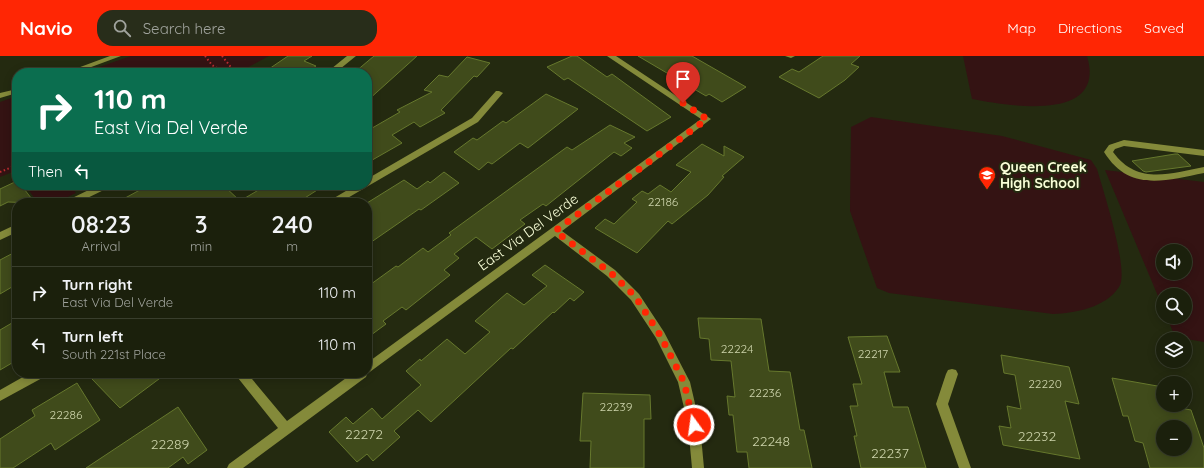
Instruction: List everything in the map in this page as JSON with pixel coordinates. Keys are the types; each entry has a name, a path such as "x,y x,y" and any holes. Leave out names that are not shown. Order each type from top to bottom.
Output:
{"street":[{"path":"82,68 117,56"},
{"path":"336,68 352,56"},
{"name":"East Via Del Verde","path":"372,366 707,119 611,56"},
{"path":"0,96 12,92"},
{"path":"372,180 475,120 499,93"},
{"path":"1204,153 1124,143 1112,147 1108,152 1113,162 1119,167 1139,177 1153,178 1204,170"},
{"path":"80,198 96,190"},
{"path":"341,198 354,190"},
{"path":"0,236 12,230"},
{"path":"555,231 611,273 635,296 660,335 684,382 694,425 698,468"},
{"path":"952,374 942,404 965,468"},
{"path":"0,396 31,378"},
{"path":"244,378 286,429"},
{"path":"233,468 355,378"}],"path":[{"path":"205,56 212,66 216,68"},
{"path":"222,56 232,68"},
{"path":"0,172 12,167"}],"shaded area":[{"path":"131,56 269,56 246,68 96,68"},
{"path":"963,56 1087,56 1089,77 1083,92 1069,101 1051,105 1030,106 988,102 972,99"},
{"path":"12,98 12,172 0,177 0,102"},
{"path":"871,117 1002,136 1091,160 1097,169 1114,230 1121,265 1119,287 1106,300 1098,305 1080,311 1053,314 889,293 877,288 850,211 851,127"},
{"path":"1105,170 1204,182 1204,342 1192,340 1192,332 1173,332 1170,324 1192,324 1192,288 1156,288 1156,291"},
{"path":"29,190 74,190 76,193 66,198 34,198"}],"building":[{"path":"288,56 312,56 304,61 316,66 313,68 270,68"},
{"path":"374,56 417,56 372,96 372,68 360,68"},
{"path":"572,56 577,56 607,77 612,74 671,117 647,131 568,78 564,80 547,67"},
{"path":"638,56 692,56 746,87 722,102 709,94 706,96"},
{"path":"823,56 860,56 851,64 859,67 845,80 819,98 779,77 792,69 799,72"},
{"path":"467,57 490,63 477,77 474,76 441,110 445,113 420,127 414,122 392,135 402,143 372,160 372,128 400,112 397,110 432,92 424,90 439,75 448,77"},
{"path":"546,94 578,109 528,148 520,143 492,164 488,162 479,170 454,152 473,138 477,140 503,121 506,123"},
{"path":"610,125 635,137 624,143 632,148 621,156 614,152 546,206 543,204 520,220 525,224 492,249 476,237 454,254 459,258 444,270 450,275 406,310 402,307 383,321 386,324 372,334 372,283 396,266 398,267 423,248 428,252 451,235 449,233 567,147 572,150"},
{"path":"702,144 724,156 724,146 744,157 722,176 724,177 708,195 672,224 668,221 637,253 595,228 605,219 614,224 637,202 632,199 642,191 648,194 660,185 671,192 691,172 676,165"},
{"path":"1178,154 1191,166 1146,172 1132,161"},
{"path":"444,172 459,183 372,242 372,200 404,180 417,189 428,181 430,183"},
{"path":"12,183 12,190 25,190 31,198 12,198 12,202 8,202 0,206 0,189"},
{"path":"140,190 228,190 237,198 125,198"},
{"path":"259,190 317,190 305,198 245,198"},
{"path":"12,254 12,287 0,294 0,260"},
{"path":"545,265 584,292 574,301 570,298 554,313 553,312 513,349 511,348 431,422 418,410 394,431 400,437 373,461 367,454 357,462 329,432 346,417 353,424 372,408 382,419 421,385 406,371 420,359 421,361 447,339 465,354 490,332 475,321 507,293 524,305 547,286 532,275"},
{"path":"698,318 761,319 769,371 790,372 800,430 804,430 812,468 749,468 747,452 737,452 733,415 729,415 727,396 735,397 731,361 711,360 709,339 700,338"},
{"path":"12,323 12,363 0,370 0,330"},
{"path":"887,336 900,372 884,372 893,407 908,407 926,468 861,468 854,436 857,436 850,406 858,406 853,384 862,384 848,337"},
{"path":"1001,355 1069,367 1079,404 1065,401 1080,459 1003,445 999,426 1011,428 1007,406 1021,409 1015,375 1004,373"},
{"path":"93,378 160,378 120,408 92,379"},
{"path":"1112,378 1156,386 1156,412 1192,412 1204,448 1204,468 1150,468 1143,443 1135,441 1128,416 1123,416"},
{"path":"77,383 100,420 55,450 51,443 13,468 0,468 0,439 35,416 32,410"},
{"path":"583,393 650,395 651,419 644,419 644,468 590,468 591,441 580,441"},
{"path":"178,407 207,450 188,464 183,457 168,468 86,468"}],"place":[{"name":"Queen Creek High School","path":"987,190"}],"route":[{"path":"683,103 707,119 555,231 611,273 635,296 660,335 684,382 694,425"}]}
